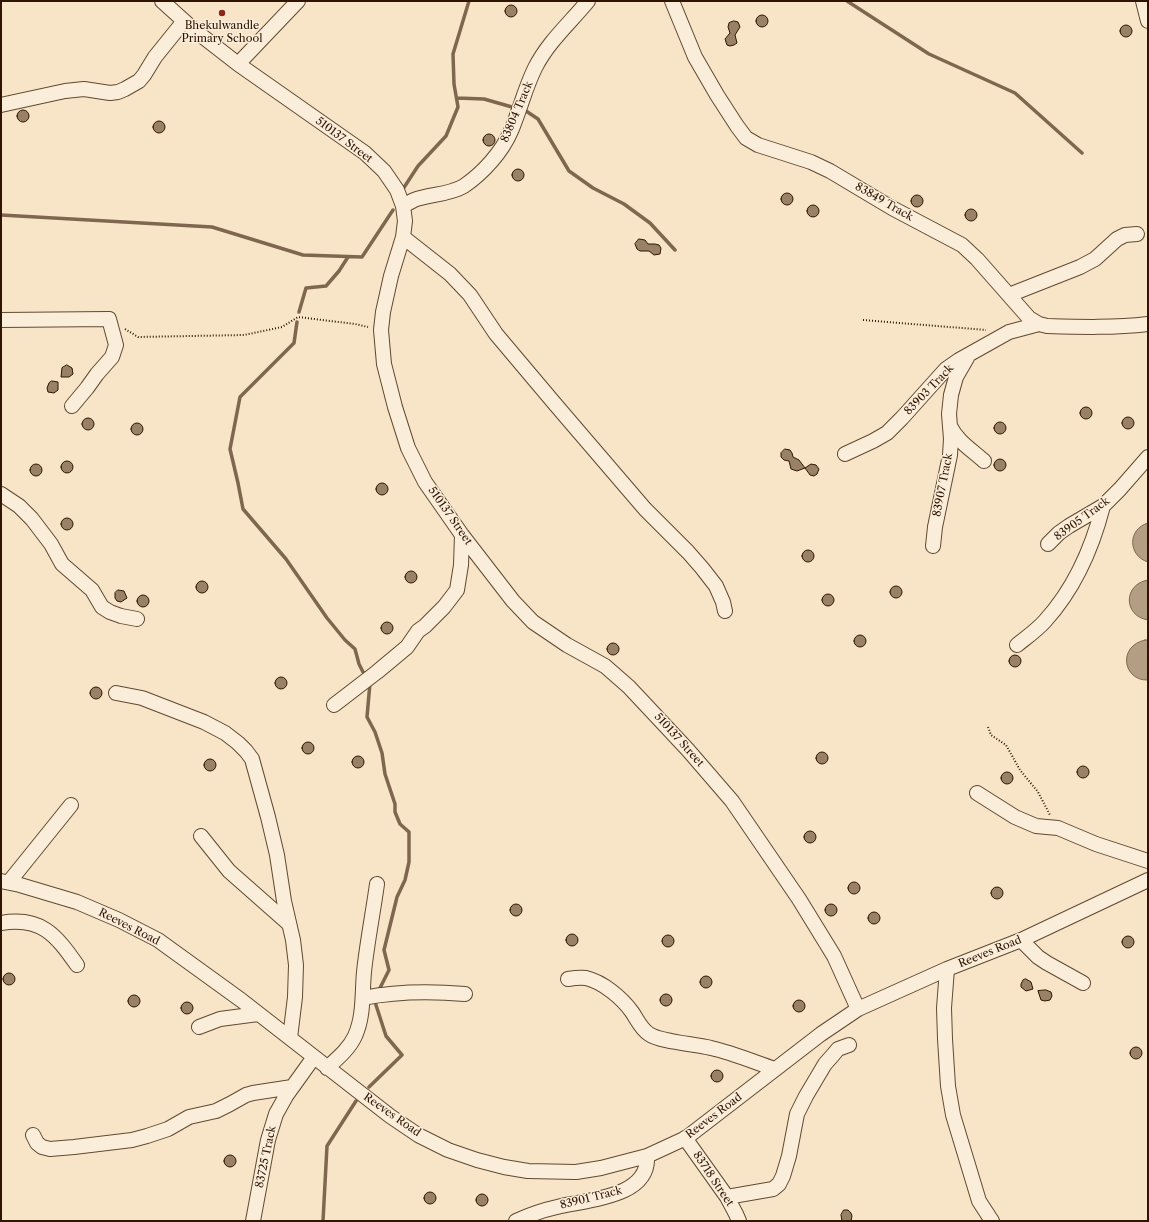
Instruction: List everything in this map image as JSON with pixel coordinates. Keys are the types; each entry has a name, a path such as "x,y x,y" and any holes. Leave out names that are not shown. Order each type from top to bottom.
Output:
{"street":[{"name":"510137 Street","path":"162,1 184,21 238,64 365,153 384,171 397,190 403,206 405,221 403,237 391,276 383,312 381,330 384,364 395,407 408,448 425,482 462,535 513,601 533,622 567,645 605,666 629,687 688,750 732,801 799,899 834,956 858,1009"},
{"path":"238,64 298,1"},
{"name":"83804 Track","path":"403,206 414,200 450,192 462,187 491,161 511,132 533,74 546,50 588,1"},
{"name":"83849 Track","path":"672,1 695,57 717,95 746,138 758,145 811,162 830,171 892,208 962,245 977,259 1029,318 1039,324"},
{"path":"1143,1 1148,21"},
{"path":"1,105 65,91 84,90 110,93 125,89 139,81 155,57 184,21"},
{"path":"1009,295 1080,267 1095,259 1116,239 1125,235 1137,234"},
{"path":"403,237 450,274 470,295 496,334 555,404 645,509 702,568 716,586 725,611"},
{"path":"1,320 108,319 116,345 112,357 72,406"},
{"path":"1039,324 1047,326 1102,327 1148,324"},
{"name":"83903 Track","path":"845,454 887,433 946,369 1009,332 1039,324"},
{"name":"83907 Track","path":"933,546 935,527 950,456 950,406 953,386 960,370 970,354"},
{"name":"83907 Track","path":"950,423 960,441 984,461"},
{"name":"83905 Track","path":"1048,544 1069,526 1103,506 1148,457"},
{"path":"1,494 19,506 32,519 51,544 62,564 92,590 102,607 121,616 137,619"},
{"path":"1017,645 1044,622 1073,584 1086,559 1093,541 1103,506"},
{"path":"334,705 407,647 418,631 444,607 457,590 461,565 462,535"},
{"path":"116,693 142,698 204,722 225,733 238,743 252,760 258,777 277,855 288,922 293,940 296,964 295,997 290,1038"},
{"path":"977,794 1015,817 1036,826 1058,828 1096,844 1148,862"},
{"path":"5,882 71,805"},
{"path":"201,836 230,871 288,922"},
{"name":"Reeves Road","path":"5,882 77,902 102,912 158,940 290,1038 390,1116 418,1135 448,1150 504,1167 528,1171 576,1172 601,1168 647,1156 685,1138 821,1034 858,1009 948,969 1022,940 1148,880"},
{"path":"327,1068 342,1055 350,1045 360,1022 364,972 377,884"},
{"path":"1,923 12,921 28,922 48,931 58,940 77,965"},
{"path":"1022,940 1042,960 1083,983"},
{"path":"948,969 944,1008 948,1086 953,1115 979,1200 992,1221"},
{"path":"568,979 577,977 586,978 604,986 629,1008 641,1026 651,1035 712,1048 775,1069"},
{"path":"363,998 391,993 408,992 444,992 465,994"},
{"path":"199,1027 220,1019 258,1014"},
{"path":"727,1197 773,1189 779,1184 789,1156 797,1114 806,1096 825,1064 838,1049 849,1045"},
{"name":"83725 Track","path":"253,1221 268,1140 276,1114 292,1087 314,1057"},
{"path":"33,1135 42,1147 50,1149 132,1140 168,1129 189,1117 216,1111 246,1095 292,1087"},
{"name":"83718 Street","path":"685,1138 727,1197 738,1221"},
{"name":"83901 Track","path":"516,1221 544,1210 612,1195 627,1189 638,1182 644,1172 647,1163 647,1156"}],"path":[{"path":"108,319 138,337 244,335 282,327 298,317 355,324 381,330"},
{"path":"864,320 986,330"},
{"path":"988,727 990,735 1006,745 1020,770 1038,792 1058,828"}],"shaded area":[{"path":"1148,523 1148,562 1141,559 1134,549 1133,536 1141,526"},
{"path":"1148,580 1148,620 1134,613 1130,607 1129,600 1130,593 1134,587"},
{"path":"1148,640 1148,680 1140,679 1133,675 1127,663 1127,656 1130,649 1136,643"}],"building":[{"path":"511,5 515,7 517,11 515,15 511,17 507,15 505,11 507,7"},
{"path":"762,15 766,17 768,21 766,25 762,27 758,25 756,21 758,17"},
{"path":"734,21 738,22 740,27 735,35 737,43 730,46 727,45 725,39 730,33 728,27 729,23"},
{"path":"1126,25 1130,27 1132,31 1130,35 1126,37 1122,35 1120,31 1122,27"},
{"path":"23,110 27,112 29,116 27,120 23,122 19,120 17,116 19,112"},
{"path":"159,121 163,123 165,127 163,131 159,133 155,131 153,127 155,123"},
{"path":"489,134 493,136 495,140 493,144 489,146 485,144 483,140 485,136"},
{"path":"518,169 522,171 524,175 522,179 518,181 514,179 512,175 514,171"},
{"path":"787,193 791,195 793,199 791,203 787,205 783,203 781,199 783,195"},
{"path":"917,195 921,197 923,201 921,205 917,207 913,205 911,201 913,197"},
{"path":"813,205 817,207 819,211 817,215 813,217 809,215 807,211 809,207"},
{"path":"971,209 975,211 977,215 975,219 971,221 967,219 965,215 967,211"},
{"path":"639,239 645,240 648,244 659,245 661,248 660,254 654,255 649,251 640,251 637,249 635,244"},
{"path":"67,365 72,368 73,374 69,377 61,377 62,368"},
{"path":"52,381 58,382 58,390 54,393 48,392 47,388 49,383"},
{"path":"1086,407 1090,409 1092,413 1090,417 1086,419 1082,417 1080,413 1082,409"},
{"path":"1128,417 1132,419 1134,423 1132,427 1128,429 1124,427 1122,423 1124,419"},
{"path":"88,418 92,420 94,424 92,428 88,430 84,428 82,424 84,420"},
{"path":"1000,422 1004,424 1006,428 1004,432 1000,434 996,432 994,428 996,424"},
{"path":"137,423 141,425 143,429 141,433 137,435 133,433 131,429 133,425"},
{"path":"785,449 790,450 793,457 799,460 805,468 797,471 791,469 789,461 784,460 781,457 781,453"},
{"path":"1000,459 1004,461 1006,465 1004,469 1000,471 996,469 994,465 996,461"},
{"path":"67,461 71,463 73,467 71,471 67,473 63,471 61,467 63,463"},
{"path":"36,464 40,466 42,470 40,474 36,476 32,474 30,470 32,466"},
{"path":"811,464 816,465 819,469 817,474 814,476 810,475 805,468"},
{"path":"382,483 386,485 388,489 386,493 382,495 378,493 376,489 378,485"},
{"path":"67,518 71,520 73,524 71,528 67,530 63,528 61,524 63,520"},
{"path":"808,550 812,552 814,556 812,560 808,562 804,560 802,556 804,552"},
{"path":"411,571 415,573 417,577 415,581 411,583 407,581 405,577 407,573"},
{"path":"202,581 206,583 208,587 206,591 202,593 198,591 196,587 198,583"},
{"path":"896,586 900,588 902,592 900,596 896,598 892,596 890,592 892,588"},
{"path":"118,590 124,591 127,598 121,602 117,601 115,598 115,593"},
{"path":"828,594 832,596 834,600 832,604 828,606 824,604 822,600 824,596"},
{"path":"143,595 147,597 149,601 147,605 143,607 139,605 137,601 139,597"},
{"path":"387,622 391,624 393,628 391,632 387,634 383,632 381,628 383,624"},
{"path":"860,635 864,637 866,641 864,645 860,647 856,645 854,641 856,637"},
{"path":"613,643 617,645 619,649 617,653 613,655 609,653 607,649 609,645"},
{"path":"1015,655 1019,657 1021,661 1019,665 1015,667 1011,665 1009,661 1011,657"},
{"path":"281,677 285,679 287,683 285,687 281,689 277,687 275,683 277,679"},
{"path":"96,687 100,689 102,693 100,697 96,699 92,697 90,693 92,689"},
{"path":"308,742 312,744 314,748 312,752 308,754 304,752 302,748 304,744"},
{"path":"822,752 826,754 828,758 826,762 822,764 818,762 816,758 818,754"},
{"path":"358,756 362,758 364,762 362,766 358,768 354,766 352,762 354,758"},
{"path":"210,759 214,761 216,765 214,769 210,771 206,769 204,765 206,761"},
{"path":"1083,766 1087,768 1089,772 1087,776 1083,778 1079,776 1077,772 1079,768"},
{"path":"1007,772 1011,774 1013,778 1011,782 1007,784 1003,782 1001,778 1003,774"},
{"path":"810,831 814,833 816,837 814,841 810,843 806,841 804,837 806,833"},
{"path":"854,882 858,884 860,888 858,892 854,894 850,892 848,888 850,884"},
{"path":"997,887 1001,889 1003,893 1001,897 997,899 993,897 991,893 993,889"},
{"path":"516,904 520,906 522,910 520,914 516,916 512,914 510,910 512,906"},
{"path":"831,904 835,906 837,910 835,914 831,916 827,914 825,910 827,906"},
{"path":"874,912 878,914 880,918 878,922 874,924 870,922 868,918 870,914"},
{"path":"572,934 576,936 578,940 576,944 572,946 568,944 566,940 568,936"},
{"path":"668,935 672,937 674,941 672,945 668,947 664,945 662,941 664,937"},
{"path":"1128,936 1132,938 1134,942 1132,946 1128,948 1124,946 1122,942 1124,938"},
{"path":"9,973 13,975 15,979 13,983 9,985 5,983 3,979 5,975"},
{"path":"706,976 710,978 712,982 710,986 706,988 702,986 700,982 702,978"},
{"path":"1026,979 1031,982 1033,989 1026,991 1021,987 1023,980"},
{"path":"1046,990 1051,992 1052,996 1050,1000 1041,1000 1038,991"},
{"path":"666,994 670,996 672,1000 670,1004 666,1006 662,1004 660,1000 662,996"},
{"path":"134,995 138,997 140,1001 138,1005 134,1007 130,1005 128,1001 130,997"},
{"path":"799,1000 803,1002 805,1006 803,1010 799,1012 795,1010 793,1006 795,1002"},
{"path":"187,1002 191,1004 193,1008 191,1012 187,1014 183,1012 181,1008 183,1004"},
{"path":"1136,1047 1140,1049 1142,1053 1140,1057 1136,1059 1132,1057 1130,1053 1132,1049"},
{"path":"717,1070 721,1072 723,1076 721,1080 717,1082 713,1080 711,1076 713,1072"},
{"path":"230,1155 234,1157 236,1161 234,1165 230,1167 226,1165 224,1161 226,1157"},
{"path":"430,1192 434,1194 436,1198 434,1202 430,1204 426,1202 424,1198 426,1194"},
{"path":"482,1194 486,1196 488,1200 486,1204 482,1206 478,1204 476,1200 478,1196"},
{"path":"844,1210 848,1210 851,1213 851,1221 842,1221 841,1215"}],"waterway":[{"path":"403,189 418,166 446,136 458,107 454,84 453,54 469,1"},
{"path":"847,1 929,54 1015,93 1082,153"},
{"path":"457,98 484,99 512,107"},
{"path":"526,111 538,119 569,171 593,188 624,204 650,223 675,250"},
{"path":"1,215 212,227 303,255 362,257 393,210"},
{"path":"299,312 306,288 326,286 339,271 348,257"},
{"path":"297,322 294,343 240,397 230,449 243,509 286,559 327,618 345,640 355,649 359,664 363,672 368,676"},
{"path":"370,683 367,717 375,732 382,753 385,774 395,804 395,812 400,824 409,832 409,862 405,880 397,897 384,950 389,970 378,992"},
{"path":"369,1087 402,1055 386,1036 375,1002 376,999"},
{"path":"323,1221 327,1146 356,1101"}],"place":[{"name":"Bhekulwandle Primary School","path":"222,13"}]}
